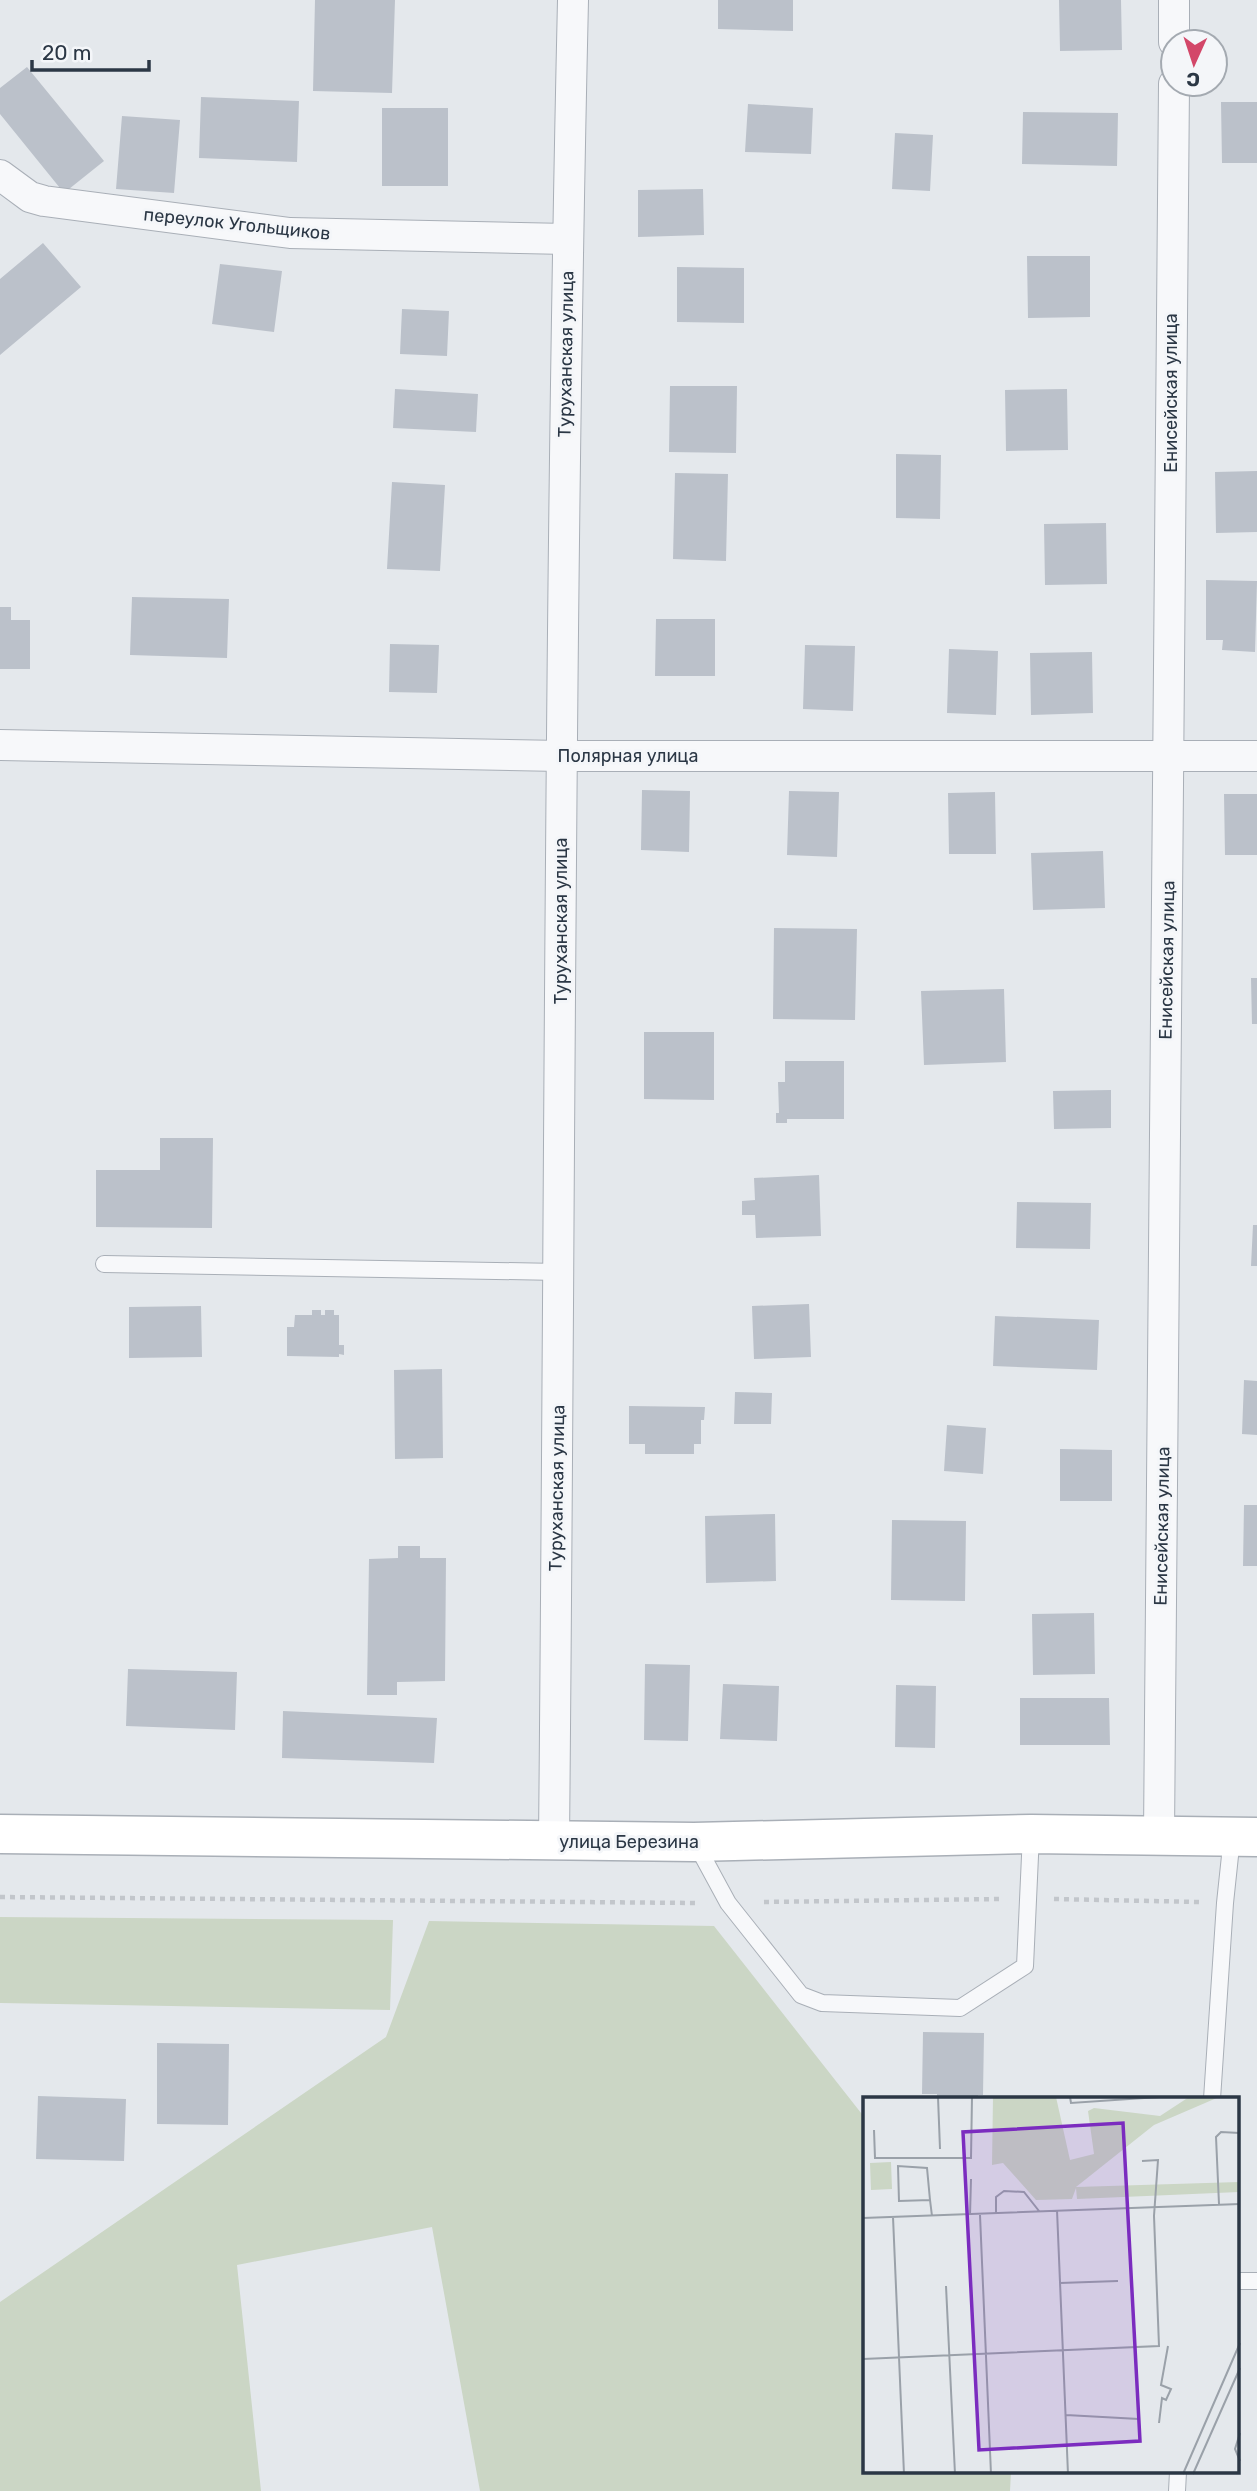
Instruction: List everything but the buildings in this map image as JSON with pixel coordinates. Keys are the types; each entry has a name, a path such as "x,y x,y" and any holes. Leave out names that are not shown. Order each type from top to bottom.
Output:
{"street":[{"name":"Туруханская улица","path":"554,1841 561,756 573,0"},
{"path":"1174,0 1174,28"},
{"name":"Енисейская улица","path":"1159,1835 1174,98"},
{"name":"переулок Угольщиков","path":"0,175 30,197 44,201 254,230 568,239"},
{"name":"Полярная улица","path":"0,745 561,756 1257,756"},
{"name":"улица Березина","path":"0,1834 694,1842 1031,1834 1245,1837"}],"lane":[{"path":"104,1264 559,1272"},
{"path":"694,1842 728,1903 801,1995 822,2003 960,2008 1024,1966 1031,1834"},
{"path":"1212,2097 1225,1903 1245,1837"}],"path":[{"path":"0,1897 728,1903 1026,1898 1225,1903"}],"green space":[{"path":"0,1917 393,1920 390,2010 0,2003"},
{"path":"429,1921 714,1926 863,2115 863,2474 1011,2474 1010,2491 480,2491 432,2227 237,2265 261,2491 0,2491 0,2302 386,2037"}]}
